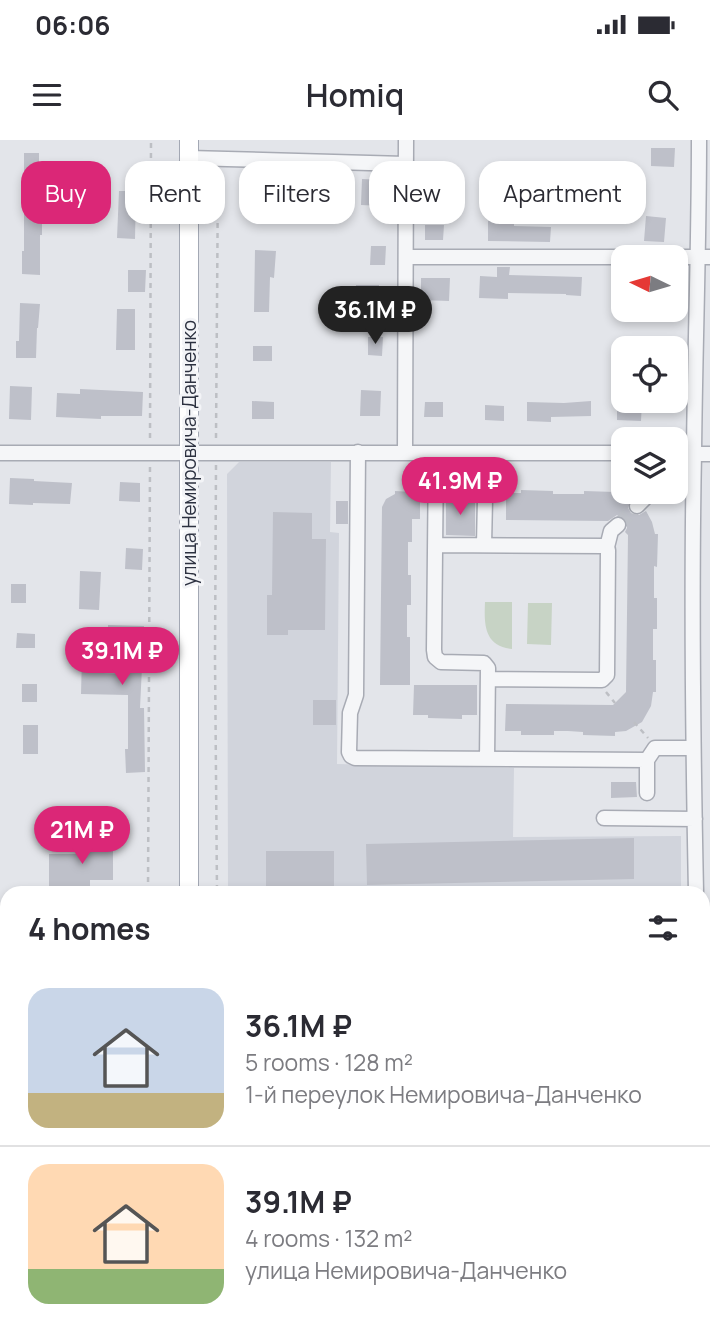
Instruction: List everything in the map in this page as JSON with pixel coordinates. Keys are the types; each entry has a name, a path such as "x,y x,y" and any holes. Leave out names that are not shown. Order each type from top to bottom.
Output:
{"main road":[{"name":"улица Немировича-Данченко","path":"189,149 189,886"}],"street":[{"path":"405,161 406,140"},
{"path":"684,427 704,257 699,140"},
{"path":"189,149 219,158 369,163"},
{"path":"405,453 406,224"},
{"path":"406,257 704,257"},
{"path":"358,452 356,695 350,713 351,756 648,761"},
{"path":"0,453 611,453"},
{"path":"436,453 435,657 441,662 484,663 488,668 487,759"},
{"path":"463,453 463,494"},
{"path":"484,545 485,453"},
{"path":"688,456 710,454"},
{"path":"685,504 694,615 696,886"},
{"path":"488,679 605,679 607,547 611,531 618,525"},
{"path":"435,545 607,547"},
{"path":"694,615 710,616"},
{"path":"647,793 648,761 654,749 694,748"},
{"path":"693,766 710,766"},
{"path":"604,818 695,819"}],"path":[{"path":"148,886 152,140"},
{"path":"217,886 215,659 219,158"}],"shaded area":[{"path":"239,462 331,462 330,532 339,533 337,764 514,768 513,837 681,836 681,886 228,886 227,474"}],"green space":[{"path":"485,602 512,602 512,649 491,639 486,626"},
{"path":"528,603 552,603 551,645 527,644"}],"building":[{"path":"651,148 675,148 674,167 651,166"},
{"path":"24,153 39,153 39,161 24,161"},
{"path":"362,179 369,179 369,205 361,205"},
{"path":"119,191 125,191 125,224 135,224 135,239 117,238"},
{"path":"646,216 666,218 664,242 644,241"},
{"path":"24,224 42,224 40,275 22,274"},
{"path":"488,224 551,227 550,242 488,241"},
{"path":"425,225 444,225 443,240 425,240"},
{"path":"371,246 386,246 385,265 370,265"},
{"path":"255,250 276,251 274,278 270,277 269,312 254,312"},
{"path":"497,267 510,267 509,275 582,277 581,296 508,293 508,299 479,298 480,276 497,277"},
{"path":"128,270 146,270 145,292 128,292"},
{"path":"421,278 450,278 449,301 421,300"},
{"path":"356,285 379,285 379,304 355,304"},
{"path":"20,303 40,304 36,358 16,358"},
{"path":"117,309 135,309 135,350 116,350"},
{"path":"368,337 383,337 382,356 368,355"},
{"path":"253,346 272,346 272,361 253,361"},
{"path":"10,386 32,387 31,420 9,419"},
{"path":"80,389 143,392 142,416 101,416 101,419 56,417 57,393 80,394"},
{"path":"361,390 381,391 380,416 360,416"},
{"path":"252,401 274,402 274,419 252,419"},
{"path":"591,401 591,416 551,417 551,422 527,421 527,402"},
{"path":"425,402 443,402 443,417 424,417"},
{"path":"485,405 504,406 504,421 485,420"},
{"path":"617,413 641,413 641,421 617,420"},
{"path":"10,478 72,483 70,504 9,504"},
{"path":"120,482 140,483 140,502 119,501"},
{"path":"521,490 553,491 553,494 611,492 611,504 629,504 631,513 639,515 646,511 655,534 658,534 657,567 654,566 657,629 653,629 656,692 653,692 651,706 642,722 626,731 615,732 615,736 583,735 583,732 568,731 554,731 554,735 521,735 521,731 505,731 506,704 613,705 626,692 626,519 617,515 608,521 506,520 506,493 521,493"},
{"path":"395,491 412,492 412,496 420,496 420,519 412,519 412,542 408,542 408,575 411,575 411,605 407,605 410,685 380,685 382,507"},
{"path":"446,494 452,494 456,502 462,504 475,494 475,536 446,535"},
{"path":"336,501 348,501 348,524 336,524"},
{"path":"273,512 312,513 312,539 326,539 325,630 288,630 288,635 267,635 267,595 272,595"},
{"path":"126,548 143,549 142,570 125,569"},
{"path":"80,571 101,572 99,610 79,609"},
{"path":"11,584 26,584 26,603 11,603"},
{"path":"108,625 144,626 140,708 144,708 145,772 126,773 128,695 81,694 82,655 104,656 103,673 125,674 125,649 108,649"},
{"path":"17,633 35,634 35,648 16,648"},
{"path":"22,684 37,684 37,702 22,702"},
{"path":"414,685 477,685 477,715 462,715 462,719 413,715"},
{"path":"313,700 336,700 336,725 313,725"},
{"path":"23,725 38,725 38,754 23,754"},
{"path":"611,782 636,782 637,797 611,798"},
{"path":"634,838 634,879 367,885 366,844"},
{"path":"80,844 113,844 113,880 90,880 90,886 49,886 49,854 80,854"},
{"path":"266,851 334,851 334,886 266,886"}],"tunnel":[{"path":"618,525 637,506"}]}
